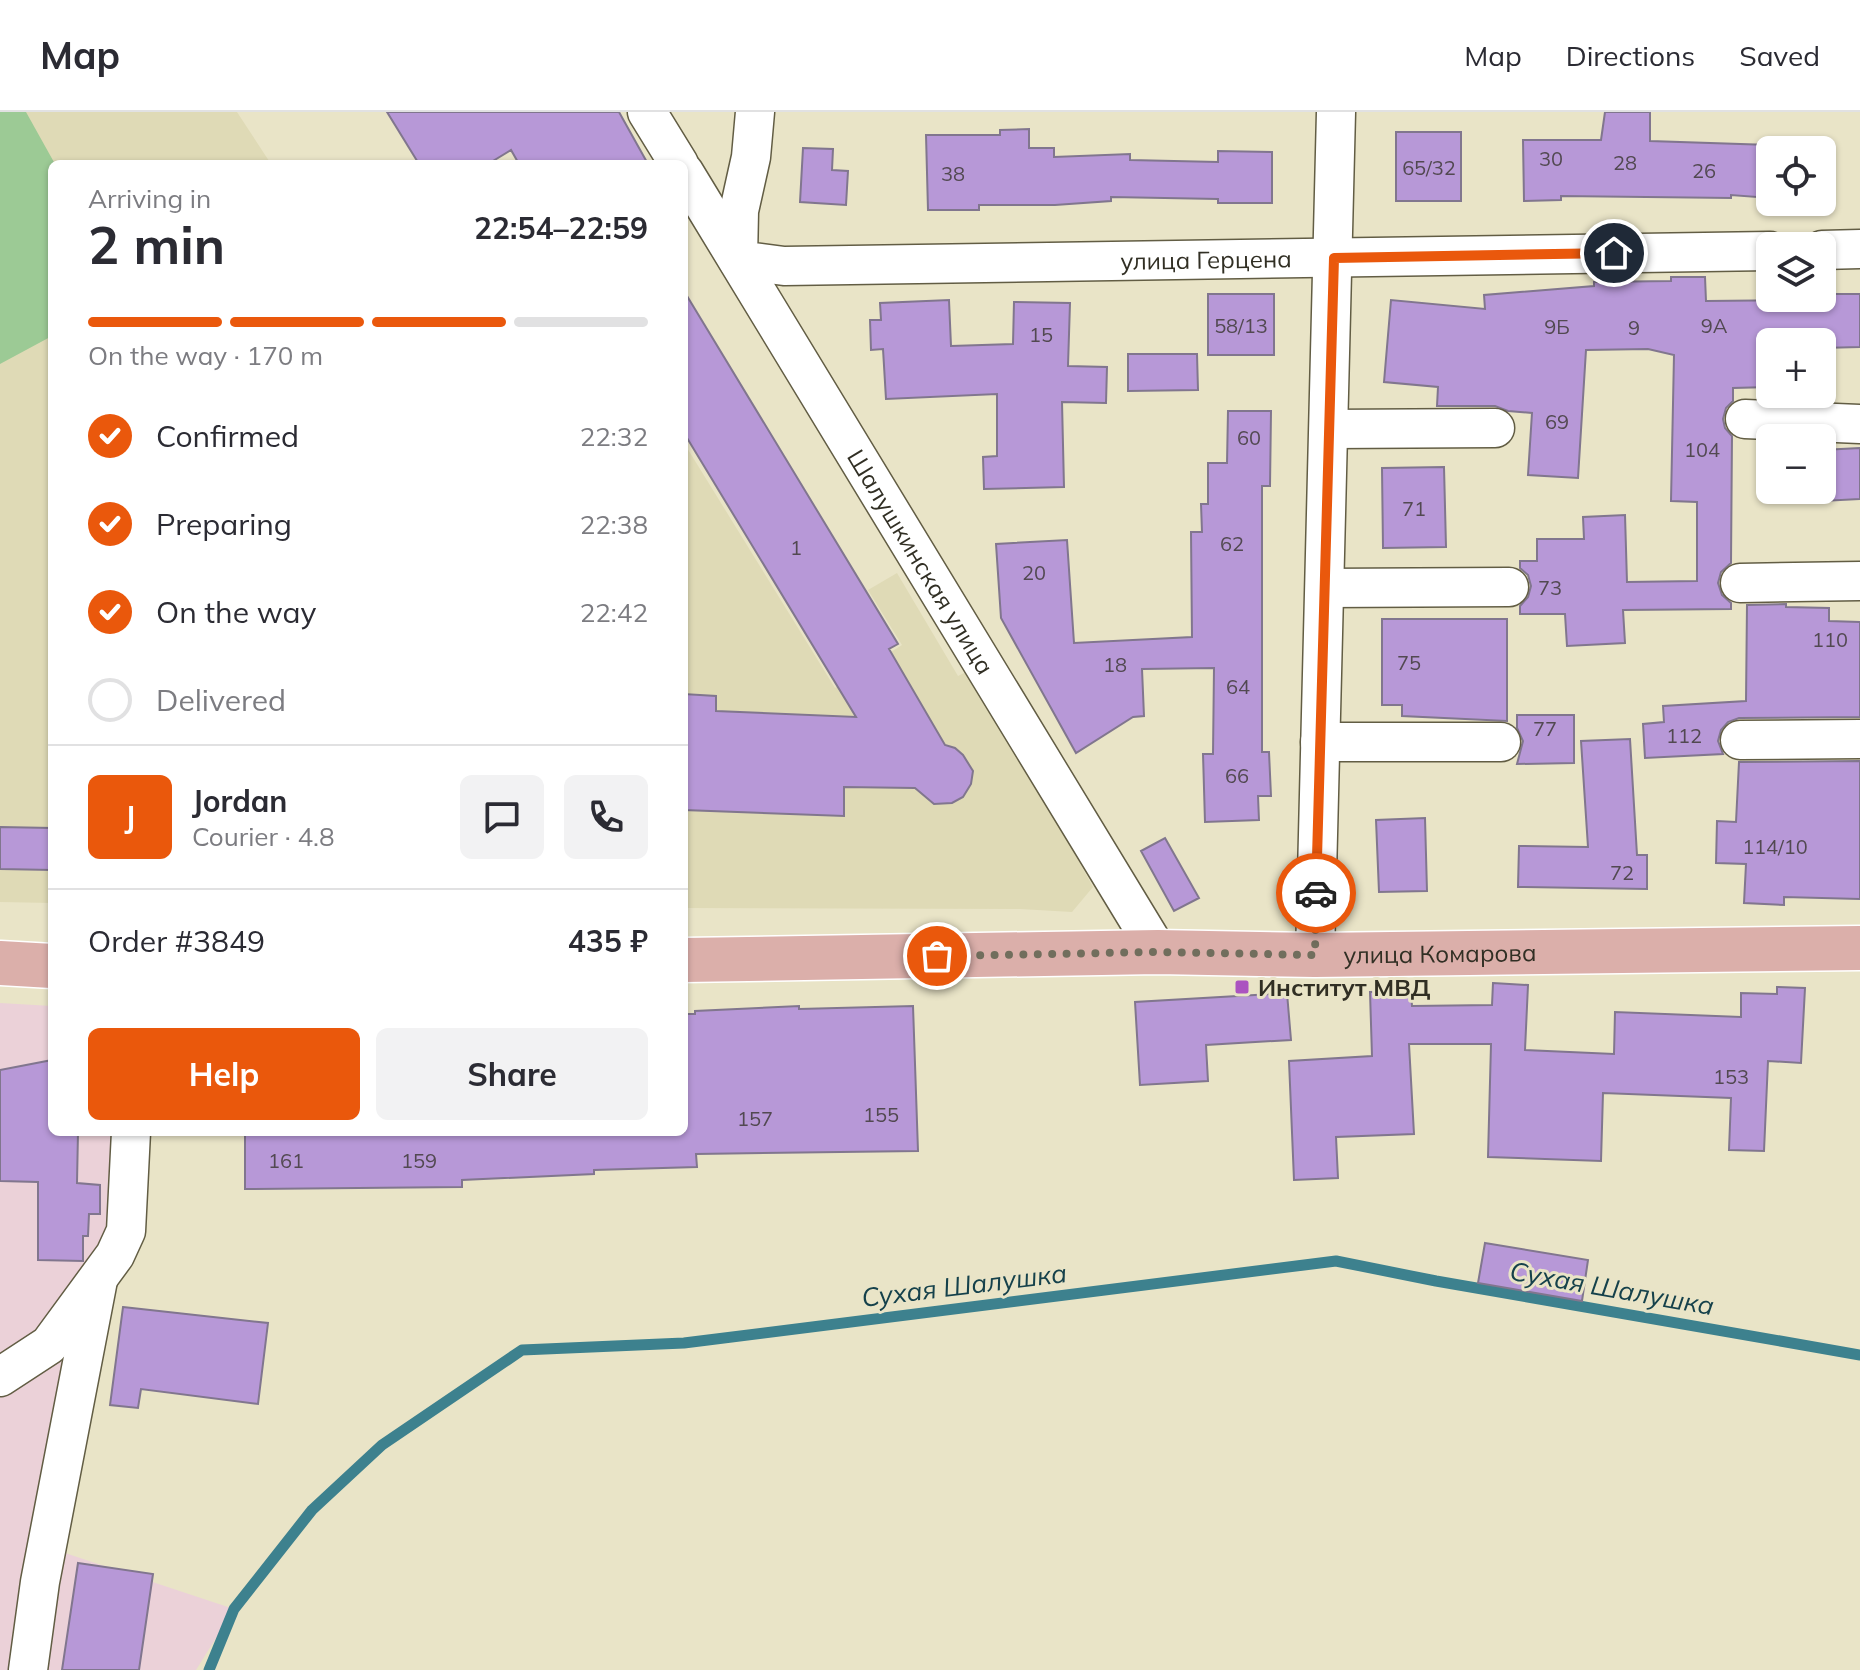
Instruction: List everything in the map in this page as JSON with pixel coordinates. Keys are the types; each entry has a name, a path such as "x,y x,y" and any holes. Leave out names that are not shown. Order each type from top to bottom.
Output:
{"main road":[{"name":"улица Комарова","path":"688,960 1158,952 1315,955 1860,948"},
{"path":"0,963 48,966"}],"street":[{"path":"647,112 677,160"},
{"path":"738,260 739,211 751,157 755,112"},
{"path":"1315,955 1336,112"},
{"name":"Шалушкинская улица","path":"688,179 1158,952"},
{"path":"1836,250 1860,249"},
{"name":"улица Герцена","path":"738,260 784,266 1756,251"},
{"path":"1745,419 1860,424"},
{"path":"1330,429 1495,428"},
{"path":"1740,583 1860,581"},
{"path":"1325,588 1509,587"},
{"path":"1740,740 1860,739"},
{"path":"1320,742 1501,742"},
{"path":"0,1377 49,1345 115,1255 126,1231 131,1136"},
{"path":"28,1670 40,1582 98,1280"}],"shaded area":[{"path":"0,112 237,112 268,160 48,160 48,903 0,902"},
{"path":"688,449 835,688 902,645 868,590 897,573 958,676 972,669 1093,887 1072,912 1020,909 688,908"},
{"path":"0,1003 48,1006 48,1136 124,1136 56,1550 234,1609 196,1670 0,1670"}],"green space":[{"path":"0,112 26,112 53,160 48,160 48,338 0,364"}],"building":[{"path":"387,112 619,112 646,160 517,160 511,150 495,160 417,160"},
{"path":"1605,112 1650,112 1650,141 1756,145 1756,197 1561,196 1561,200 1524,201 1523,140 1601,140"},
{"path":"1029,129 1029,148 1054,148 1054,157 1130,154 1130,160 1218,162 1218,151 1272,152 1272,203 1111,197 1111,201 1055,205 979,205 979,210 928,210 926,135 1000,135 1000,130"},
{"path":"1396,132 1461,132 1461,201 1396,201"},
{"path":"803,148 833,149 832,170 848,171 846,205 800,202"},
{"path":"1671,277 1705,277 1706,301 1756,300 1756,312 1836,312 1836,294 1860,294 1860,347 1836,348 1836,328 1756,328 1756,387 1733,388 1733,401 1726,408 1723,419 1725,428 1732,436 1731,563 1721,572 1718,583 1722,595 1731,603 1731,609 1623,610 1625,643 1567,646 1565,614 1520,614 1520,606 1528,597 1531,586 1528,575 1520,568 1520,561 1537,561 1537,539 1584,539 1583,517 1625,515 1627,582 1697,581 1697,502 1671,501 1674,355 1648,349 1586,350 1578,478 1528,475 1532,413 1508,411 1495,406 1437,406 1438,387 1384,382 1391,300 1485,309 1484,295 1594,286 1594,282 1671,281"},
{"path":"1208,294 1274,294 1274,355 1208,355"},
{"path":"688,298 898,644 889,649 945,745 963,755 973,771 971,784 963,797 952,803 934,804 915,788 844,787 844,816 688,810 688,694 716,696 716,711 856,717 688,440"},
{"path":"949,300 951,346 1013,344 1014,302 1070,303 1068,366 1107,367 1106,403 1062,402 1064,487 984,489 983,457 997,456 997,394 886,399 883,349 871,350 870,320 881,320 880,303"},
{"path":"1128,354 1197,354 1198,390 1128,391"},
{"path":"1228,411 1271,411 1270,486 1262,486 1262,752 1269,752 1271,796 1258,796 1259,820 1205,822 1203,754 1213,754 1214,668 1142,669 1144,716 1133,717 1076,753 1001,618 996,544 1067,540 1074,643 1192,637 1191,532 1202,532 1201,504 1208,504 1208,463 1227,463"},
{"path":"1860,448 1860,499 1836,500 1836,449"},
{"path":"1444,467 1446,547 1383,548 1382,468"},
{"path":"1786,604 1786,607 1829,608 1829,621 1860,622 1860,717 1739,718 1728,722 1721,730 1718,741 1723,754 1645,758 1643,724 1664,722 1663,706 1746,701 1747,605"},
{"path":"1382,619 1507,619 1507,721 1402,716 1402,705 1382,705"},
{"path":"1517,715 1574,715 1574,763 1517,764 1523,741 1517,728"},
{"path":"1630,739 1637,855 1647,855 1647,889 1518,887 1519,846 1588,847 1581,741"},
{"path":"1860,761 1860,899 1784,897 1784,905 1744,903 1746,864 1716,863 1717,821 1736,822 1739,762"},
{"path":"1425,818 1427,891 1379,892 1376,820"},
{"path":"0,827 48,828 48,870 0,869"},
{"path":"1165,838 1199,898 1174,911 1141,851"},
{"path":"1493,983 1528,985 1525,1050 1614,1054 1615,1012 1741,1017 1741,993 1777,994 1777,987 1805,988 1801,1063 1768,1061 1764,1151 1729,1150 1731,1098 1603,1093 1601,1161 1488,1157 1491,1044 1409,1044 1414,1134 1336,1137 1338,1178 1294,1180 1289,1061 1372,1056 1370,992 1411,991 1412,1006 1492,1005"},
{"path":"1287,993 1291,1040 1206,1045 1208,1081 1140,1085 1135,1002"},
{"path":"799,1006 799,1009 913,1006 918,1151 696,1154 697,1167 594,1170 594,1174 462,1180 462,1187 245,1189 245,1136 688,1136 688,1014 695,1014 695,1011"},
{"path":"48,1061 48,1136 78,1136 77,1183 100,1185 100,1214 89,1214 88,1236 83,1236 83,1261 38,1260 38,1182 0,1181 0,1070"},
{"path":"1485,1243 1588,1260 1582,1301 1478,1283"},
{"path":"123,1307 268,1323 258,1404 141,1389 138,1408 110,1405"},
{"path":"78,1563 153,1574 139,1670 62,1670"}],"waterway":[{"name":"Сухая Шалушка","path":"209,1670 234,1609 312,1510 382,1445 522,1350 684,1343 1336,1261 1860,1355"}],"way so far":[{"path":"937,956 1158,952 1315,955 1316,893"}],"place":[{"name":"Институт МВД","path":"1242,987"}],"route":[{"path":"1316,893 1334,258 1614,253"}]}
